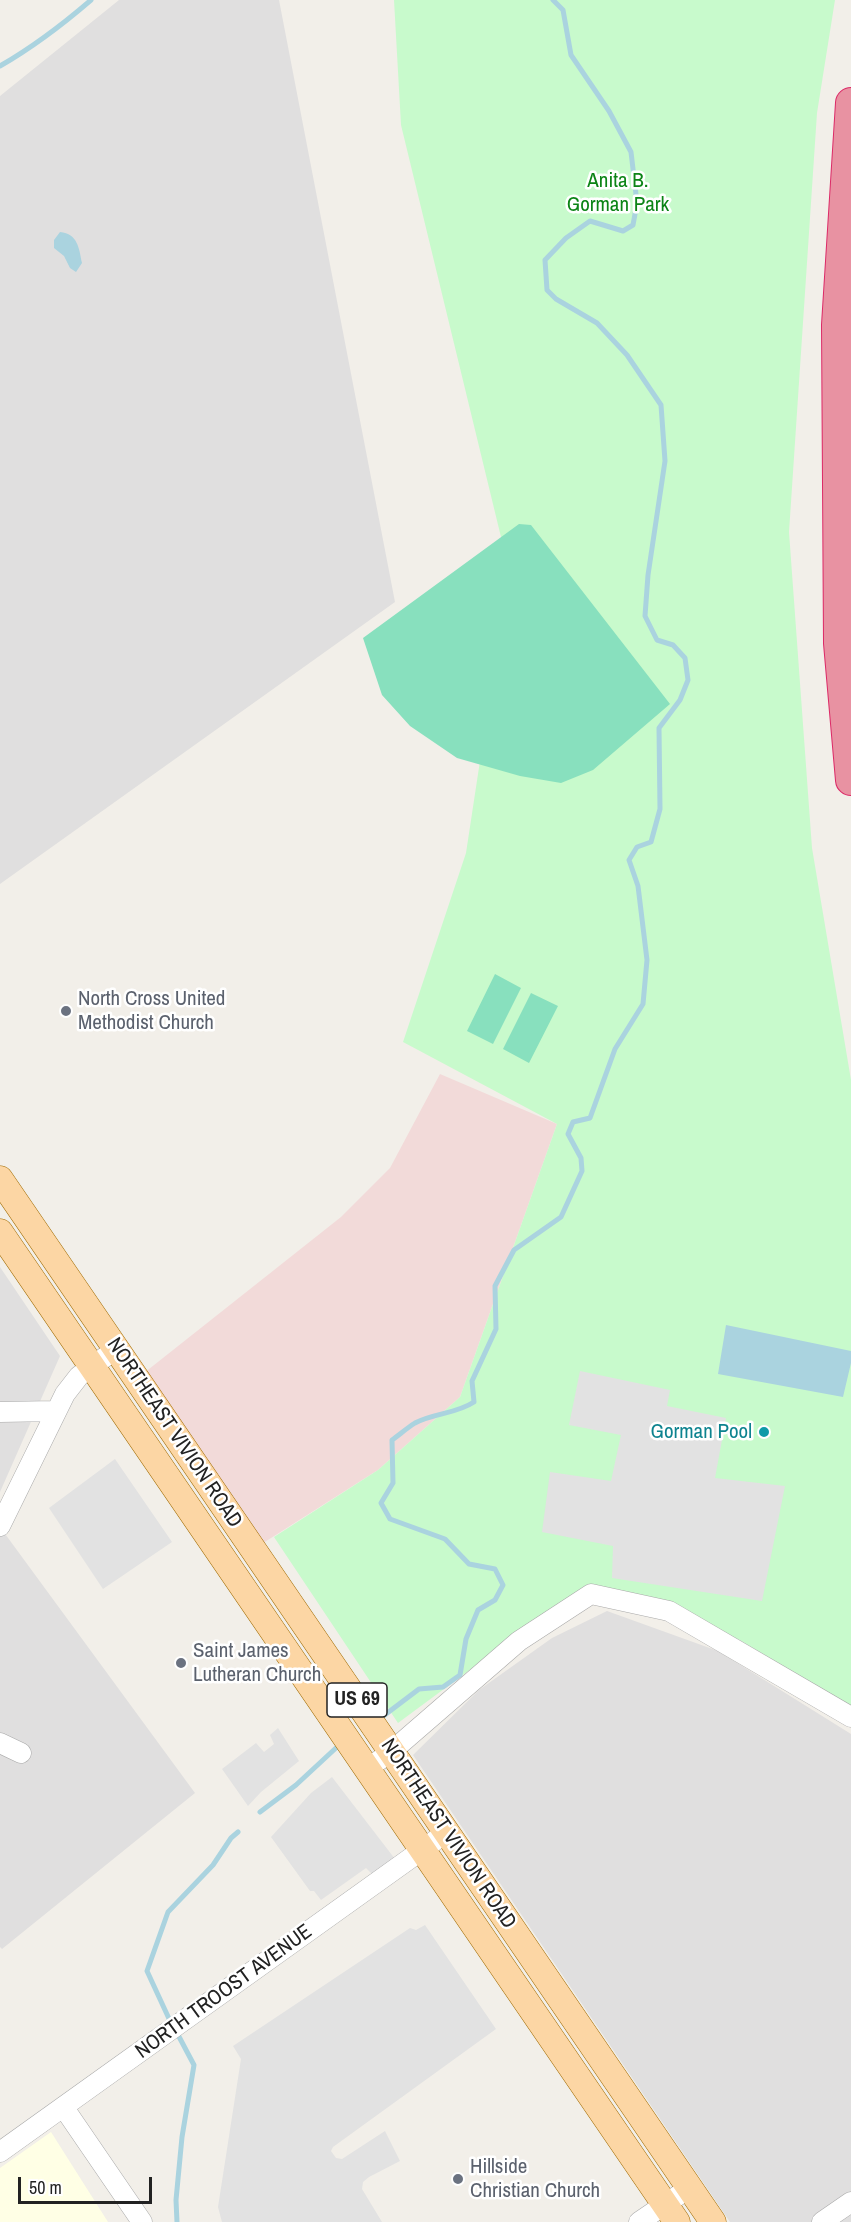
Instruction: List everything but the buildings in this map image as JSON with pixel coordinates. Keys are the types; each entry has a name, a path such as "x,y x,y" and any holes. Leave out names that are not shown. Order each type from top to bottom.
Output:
{"highway":[{"path":"851,103 837,325 839,643 851,780"}],"main road":[{"name":"NORTHEAST VIVION ROAD","path":"0,1179 713,2222"},
{"name":"NORTHEAST VIVION ROAD","path":"0,1232 671,2213"}],"street":[{"path":"0,1526 56,1411 79,1376 116,1349"},
{"path":"0,1412 56,1411"},
{"path":"367,1768 392,1751 519,1641 591,1594 669,1611 851,1718"},
{"path":"0,1743 21,1753"},
{"name":"NORTH TROOST AVENUE","path":"0,2152 447,1832"},
{"path":"64,2108 142,2222"},
{"path":"639,2222 671,2213 689,2188"},
{"path":"822,2222 851,2202"}],"shaded area":[{"path":"119,0 279,0 395,602 0,884 0,96"},
{"path":"440,1074 557,1124 460,1397 378,1470 260,1545 144,1373 341,1217 390,1168"},
{"path":"0,1267 60,1356 0,1492"},
{"path":"580,1371 670,1390 667,1406 726,1418 715,1478 785,1486 762,1601 612,1578 613,1546 542,1532 550,1472 611,1481 621,1435 569,1425"},
{"path":"115,1459 172,1542 103,1589 49,1508"},
{"path":"0,1527 195,1793 2,1949 0,1947"},
{"path":"607,1611 718,1651 851,1734 851,2222 730,2222 413,1755 479,1690 552,1638"},
{"path":"278,1728 299,1761 261,1792 248,1806 222,1769 256,1743 264,1752 274,1744 270,1735"},
{"path":"332,1777 395,1859 372,1874 366,1868 321,1900 314,1891 310,1891 271,1837 311,1793"},
{"path":"425,1925 496,2029 333,2147 331,2151 336,2158 342,2159 385,2131 400,2161 369,2177 363,2182 362,2189 382,2222 222,2222 218,2207 241,2059 233,2046 410,1928 416,1930"},
{"path":"51,2132 108,2222 0,2222 0,2168"}],"green space":[{"name":"Anita B. Gorman Park","path":"394,0 835,0 817,113 789,532 812,848 851,1080 851,1707 738,1639 729,1646 669,1611 591,1594 519,1641 475,1666 398,1723 274,1537 378,1470 460,1397 557,1124 403,1042 466,853 509,570 401,125"},
{"path":"519,524 531,525 670,704 593,770 561,783 520,776 457,758 410,726 382,695 363,638"},
{"path":"495,974 521,988 493,1044 467,1031"},
{"path":"531,993 558,1006 529,1063 503,1049"}],"water":[{"path":"60,232 71,236 77,243 82,263 76,272 70,268 64,256 54,248 54,240"},
{"path":"726,1325 851,1351 851,1363 843,1397 718,1374"}],"waterway":[{"path":"0,66 47,35 91,0"},
{"path":"382,1717 419,1689 443,1687 460,1675 466,1639 478,1610 495,1600 503,1585 495,1569 469,1564 445,1539 390,1519 381,1503 393,1483 392,1440 415,1423 460,1409 474,1402 472,1381 496,1329 495,1286 514,1250 561,1217 582,1171 581,1158 568,1134 573,1122 590,1118 615,1049 643,1004 647,960 638,886 629,860 637,847 651,842 660,809 659,728 680,700 688,680 685,658 673,645 657,640 645,616 648,575 665,461 661,405 627,355 597,323 556,299 547,290 545,260 566,238 590,221 623,231 633,225 637,203 631,152 609,111 571,55 563,10 553,0"},
{"path":"260,1812 296,1785 337,1747"},
{"path":"171,2023 147,1971 168,1912 213,1865 231,1838 238,1832"},
{"path":"176,2031 194,2065 182,2137 176,2200 177,2222"}],"place":[{"name":"North Cross United Methodist Church","path":"66,1011"},
{"name":"Gorman Pool","path":"764,1432"},
{"name":"Saint James Lutheran Church","path":"181,1663"},
{"name":"Hillside Christian Church","path":"458,2179"}]}
